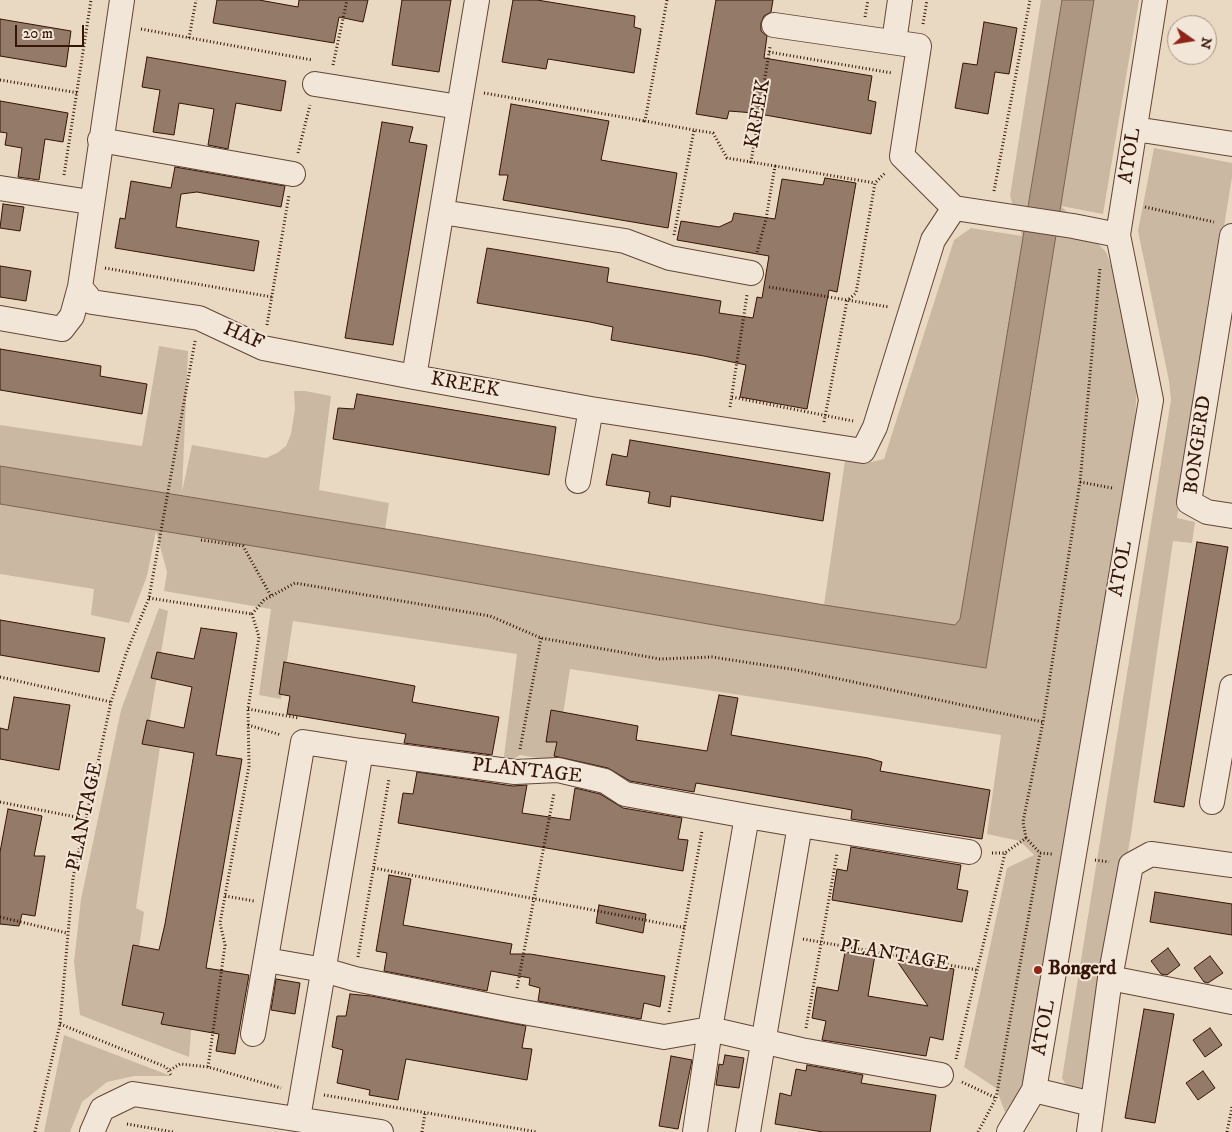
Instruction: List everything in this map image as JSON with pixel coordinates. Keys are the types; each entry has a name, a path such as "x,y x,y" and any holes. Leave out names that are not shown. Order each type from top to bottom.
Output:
{"street":[{"path":"0,318 62,329 72,316 81,275 90,202 122,0"},
{"name":"KREEK","path":"477,0 414,377 591,409 819,446 863,451 876,427 933,240 954,208"},
{"path":"894,42 900,0"},
{"name":"ATOL","path":"1009,1132 1034,1090 1151,400 1110,234 1123,203 1155,0"},
{"path":"774,25 919,46 902,156 954,208 1110,234"},
{"path":"315,84 460,98"},
{"path":"1135,129 1232,144"},
{"path":"100,140 293,174"},
{"path":"0,188 90,202"},
{"path":"442,212 625,241 670,258 750,278"},
{"name":"BONGERD","path":"1227,230 1223,345 1189,502 1207,512 1232,516"},
{"name":"HAF","path":"81,275 92,302 199,318 263,348 414,377"},
{"path":"578,481 591,409"},
{"path":"1212,802 1227,749 1232,688"},
{"path":"253,1034 303,742"},
{"name":"PLANTAGE","path":"303,742 361,752 515,772 558,770 605,781 625,794 969,852"},
{"path":"298,1118 361,752"},
{"path":"695,1132 710,1029 747,816"},
{"path":"748,1132 800,825"},
{"path":"1089,1132 1110,978 1131,865 1151,854 1232,865"},
{"path":"266,960 324,970 355,979 512,1010 664,1037 710,1029 763,1042 952,1074"},
{"path":"1110,978 1232,1002"},
{"path":"1034,1090 1092,1104"},
{"path":"92,1132 102,1109 133,1094 381,1132"}],"path":[{"path":"60,197 91,0"},
{"path":"190,38 196,0"},
{"path":"646,120 667,0"},
{"path":"990,213 1030,0"},
{"path":"118,25 315,60"},
{"name":"KREEK","path":"726,430 750,278 766,219 775,166 751,162 774,25"},
{"name":"KREEK","path":"770,52 914,77"},
{"path":"324,62 334,64"},
{"path":"0,80 107,97"},
{"path":"460,98 646,120 713,132 727,158 751,162"},
{"path":"670,258 694,130"},
{"path":"819,446 847,302 856,293 874,183 902,156"},
{"path":"775,166 874,183"},
{"path":"1123,203 1227,230"},
{"path":"1026,838 1023,822 1042,722 1080,482 1110,234"},
{"path":"81,275 272,297"},
{"path":"750,278 847,302 912,310"},
{"name":"PLANTAGE","path":"35,1132 60,1024 73,878 111,702 126,654 149,598 199,318"},
{"path":"732,397 826,414 876,427"},
{"path":"201,540 243,546 271,596"},
{"path":"252,614 264,600 295,583 490,616 542,638 660,659 712,657 797,670 1042,722"},
{"path":"149,598 252,614"},
{"path":"208,1067 225,946 220,924 249,766 248,709 259,637 252,614"},
{"path":"515,772 542,638"},
{"path":"0,676 111,702"},
{"path":"248,725 303,742"},
{"path":"512,1010 558,770"},
{"path":"0,802 86,819"},
{"path":"978,1132 996,1098 1040,852"},
{"path":"996,1098 952,1074 1005,853"},
{"path":"374,868 686,928"},
{"path":"0,918 67,933"},
{"name":"PLANTAGE","path":"782,936 977,970"},
{"path":"60,1024 170,1070 172,1075 168,1100"},
{"path":"170,1070 180,1064 208,1067 278,1087 303,1092 537,1132"},
{"path":"1227,1132 1232,1107"},
{"path":"422,1132 425,1113"},
{"path":"117,1122 173,1132"}],"shaded area":[{"path":"1041,0 1062,0 960,619 955,625 940,624 824,605 845,460 867,463 884,459 954,240 971,228 1022,236 1010,196"},
{"path":"1062,0 1094,0 986,668 737,629 416,573 0,504 0,466 410,533 824,605 955,625 960,619 964,596"},
{"path":"1094,0 1139,0 1103,214 1061,206 1106,252 1112,268 1137,380 1135,422 1029,1077 1005,1112 996,1088 964,1067 1007,868 1034,855 1020,841 987,834 1001,735 570,669 556,761 520,755 503,764 517,654 293,621 281,699 259,695 271,609 164,591 167,572 156,531 147,576 129,623 91,615 94,589 0,574 0,504 416,573 737,629 986,668"},
{"path":"1154,148 1232,163 1232,177 1177,518 1195,522 1192,543 1173,541 1131,834 1088,1087 1084,1094 1068,1088 1062,1078 1171,400 1169,381 1138,231"},
{"path":"159,346 188,351 182,492 192,445 266,458 286,446 291,434 295,408 294,391 305,391 331,396 319,490 389,503 385,530 0,466 0,425 142,446"},
{"path":"159,608 168,611 146,742 160,747 136,908 144,912 131,1007 192,1019 189,1057 80,1015 74,962 81,899 121,710"},
{"path":"64,1035 171,1076 134,1076 107,1082 82,1102 70,1132 44,1132"}],"building":[{"path":"217,0 259,0 298,7 299,0 368,0 363,22 339,17 334,43 213,23"},
{"path":"402,0 451,0 439,72 392,65"},
{"path":"513,0 537,0 635,16 634,27 641,29 634,73 548,59 546,69 502,62"},
{"path":"716,0 773,0 771,12 764,16 761,23 761,31 767,36 764,58 872,76 868,100 876,102 871,134 754,113 729,111 727,119 696,114"},
{"path":"0,19 71,31 66,67 0,56"},
{"path":"984,22 1017,28 1009,74 995,72 988,114 955,108 963,63 977,65"},
{"path":"147,57 286,81 281,111 236,103 228,149 208,145 214,109 179,103 174,135 153,132 160,90 142,87"},
{"path":"0,101 68,113 63,142 45,139 39,180 18,177 22,148 5,145 7,133 0,132"},
{"path":"511,104 609,121 601,160 677,173 668,228 503,200 508,175 499,175"},
{"path":"382,122 413,127 409,142 427,145 393,345 345,338"},
{"path":"175,167 285,186 281,207 197,192 181,194 176,227 259,241 254,271 115,248 120,218 125,219 131,181 171,188"},
{"path":"825,178 856,183 837,292 829,290 807,409 740,397 746,365 611,340 613,327 477,303 487,248 609,268 607,282 721,301 719,313 753,318 757,297 762,298 769,256 677,240 681,221 719,227 732,221 734,213 775,219 782,179 823,185"},
{"path":"3,204 24,207 20,231 0,228"},
{"path":"0,266 31,271 26,301 0,297"},
{"path":"0,349 101,366 100,376 147,384 142,414 0,390"},
{"path":"357,394 556,427 549,475 333,439 338,408 354,409"},
{"path":"630,440 830,473 823,521 671,496 670,507 648,503 650,492 606,485 612,454 627,457"},
{"path":"1197,542 1228,547 1184,807 1154,802"},
{"path":"0,620 105,638 99,672 0,655"},
{"path":"201,628 237,633 216,755 242,759 206,968 249,975 235,1054 216,1051 219,1034 161,1024 164,1013 122,1005 133,945 159,950 194,753 142,744 147,720 184,728 192,687 151,678 157,652 194,659"},
{"path":"284,662 415,686 412,702 499,717 492,755 404,743 406,734 287,714 290,696 279,694"},
{"path":"719,695 738,698 731,735 868,758 882,762 880,771 990,790 982,839 851,819 852,810 696,783 694,792 630,781 608,768 554,756 557,742 546,742 551,710 638,726 636,740 707,751"},
{"path":"14,697 70,705 59,770 0,759 0,728 8,730"},
{"path":"417,772 513,786 527,785 522,813 570,820 575,788 600,794 623,808 682,818 678,839 688,840 683,871 398,823 403,793 413,794"},
{"path":"8,809 42,816 34,856 45,856 35,916 22,914 19,926 0,924 0,852"},
{"path":"851,847 961,865 957,889 968,891 962,922 832,900 837,869 847,871"},
{"path":"389,875 411,879 403,925 512,944 510,954 530,954 665,976 660,1007 644,1003 641,1019 538,1001 540,988 529,985 530,978 491,971 487,991 384,971 387,953 376,951"},
{"path":"1155,892 1232,904 1232,935 1150,922"},
{"path":"599,905 646,914 643,933 596,923"},
{"path":"1168,948 1180,965 1167,975 1161,974 1151,961"},
{"path":"845,952 875,955 868,996 928,1006 897,961 954,969 943,1040 930,1037 926,1056 822,1040 826,1021 812,1018 817,987 838,991"},
{"path":"1210,956 1223,973 1208,983 1204,982 1194,968"},
{"path":"276,979 300,983 295,1014 271,1010"},
{"path":"350,994 371,996 526,1026 522,1048 532,1049 527,1080 406,1059 398,1100 369,1095 370,1090 337,1083 343,1050 332,1047 337,1016 346,1016"},
{"path":"1144,1009 1174,1014 1155,1123 1125,1118"},
{"path":"1210,1028 1222,1045 1205,1057 1193,1040"},
{"path":"725,1055 744,1058 739,1088 716,1085 719,1064 723,1065"},
{"path":"671,1056 692,1060 678,1129 659,1126"},
{"path":"807,1065 863,1075 861,1083 936,1095 930,1132 823,1132 775,1124 780,1093 791,1096 796,1069 806,1071"},
{"path":"1203,1071 1215,1088 1198,1100 1186,1083"}],"place":[{"name":"Bongerd","path":"1038,970"}]}
